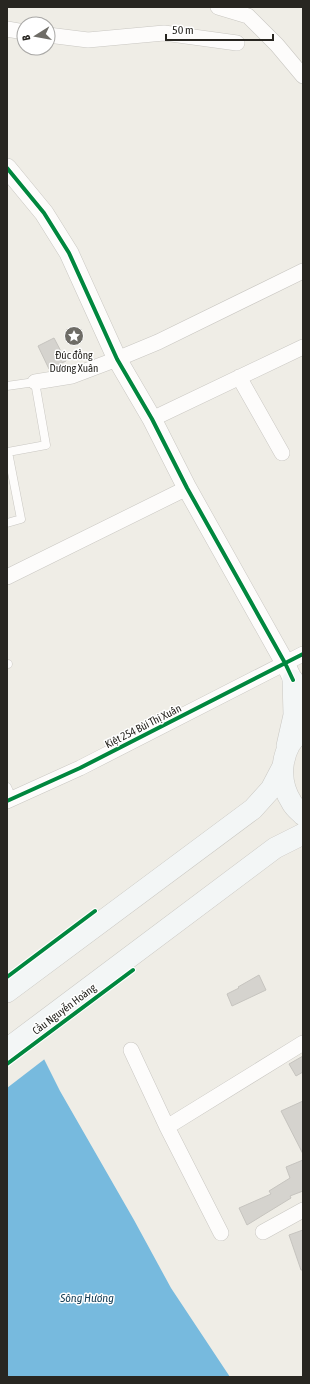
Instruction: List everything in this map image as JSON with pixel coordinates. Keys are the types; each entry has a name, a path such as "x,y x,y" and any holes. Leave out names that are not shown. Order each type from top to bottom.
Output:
{"main road":[{"path":"294,678 294,715 284,759 284,787 292,804 303,815"},
{"path":"7,977 100,916 253,809 271,789 297,734 303,730"},
{"name":"Cầu Nguyễn Hoàng","path":"7,1064 275,848 303,834"},
{"path":"7,992 100,916"},
{"name":"Cầu Nguyễn Hoàng","path":"7,1049 129,965"}],"street":[{"path":"218,7 250,11 303,76"},
{"path":"56,36 88,40 164,33 237,44"},
{"path":"7,168 44,213 70,253 117,359 152,419 187,488 294,678"},
{"path":"35,382 72,376 117,359 158,342 303,271"},
{"path":"152,419 239,377 301,353"},
{"path":"239,377 282,453"},
{"path":"7,577 187,488"},
{"name":"Kiệt 254 Bùi Thị Xuân","path":"9,795 80,768 294,678 303,654"},
{"path":"167,1128 303,1043"},
{"path":"131,1050 167,1128 221,1232"},
{"path":"263,1232 303,1210"}],"lane":[{"path":"7,386 35,382 46,445 8,452 20,519 7,523"}],"water":[{"name":"Sông Hương","path":"7,985 60,1091 171,1288 230,1377 7,1377"}],"pier":[{"path":"7,983 9,984 46,1058 7,1088"}],"building":[{"path":"54,338 66,361 49,369 38,346"},
{"path":"259,975 266,990 232,1006 227,994"},
{"path":"303,1056 303,1072 296,1076 289,1064"},
{"path":"303,1101 303,1154 281,1111"},
{"path":"303,1160 303,1191 290,1196 291,1198 247,1225 239,1208 271,1194 269,1191 290,1178 286,1167"},
{"path":"303,1230 303,1270 301,1270 289,1235"}],"cycle path":[{"path":"7,168 44,213 69,253 117,359 152,419 187,488 285,663 293,680"},
{"path":"7,801 80,768 303,654"},
{"path":"7,977 95,911"},
{"path":"7,1064 133,970"}],"place":[{"name":"Đúc đồng Dương Xuân","path":"74,336"}]}
